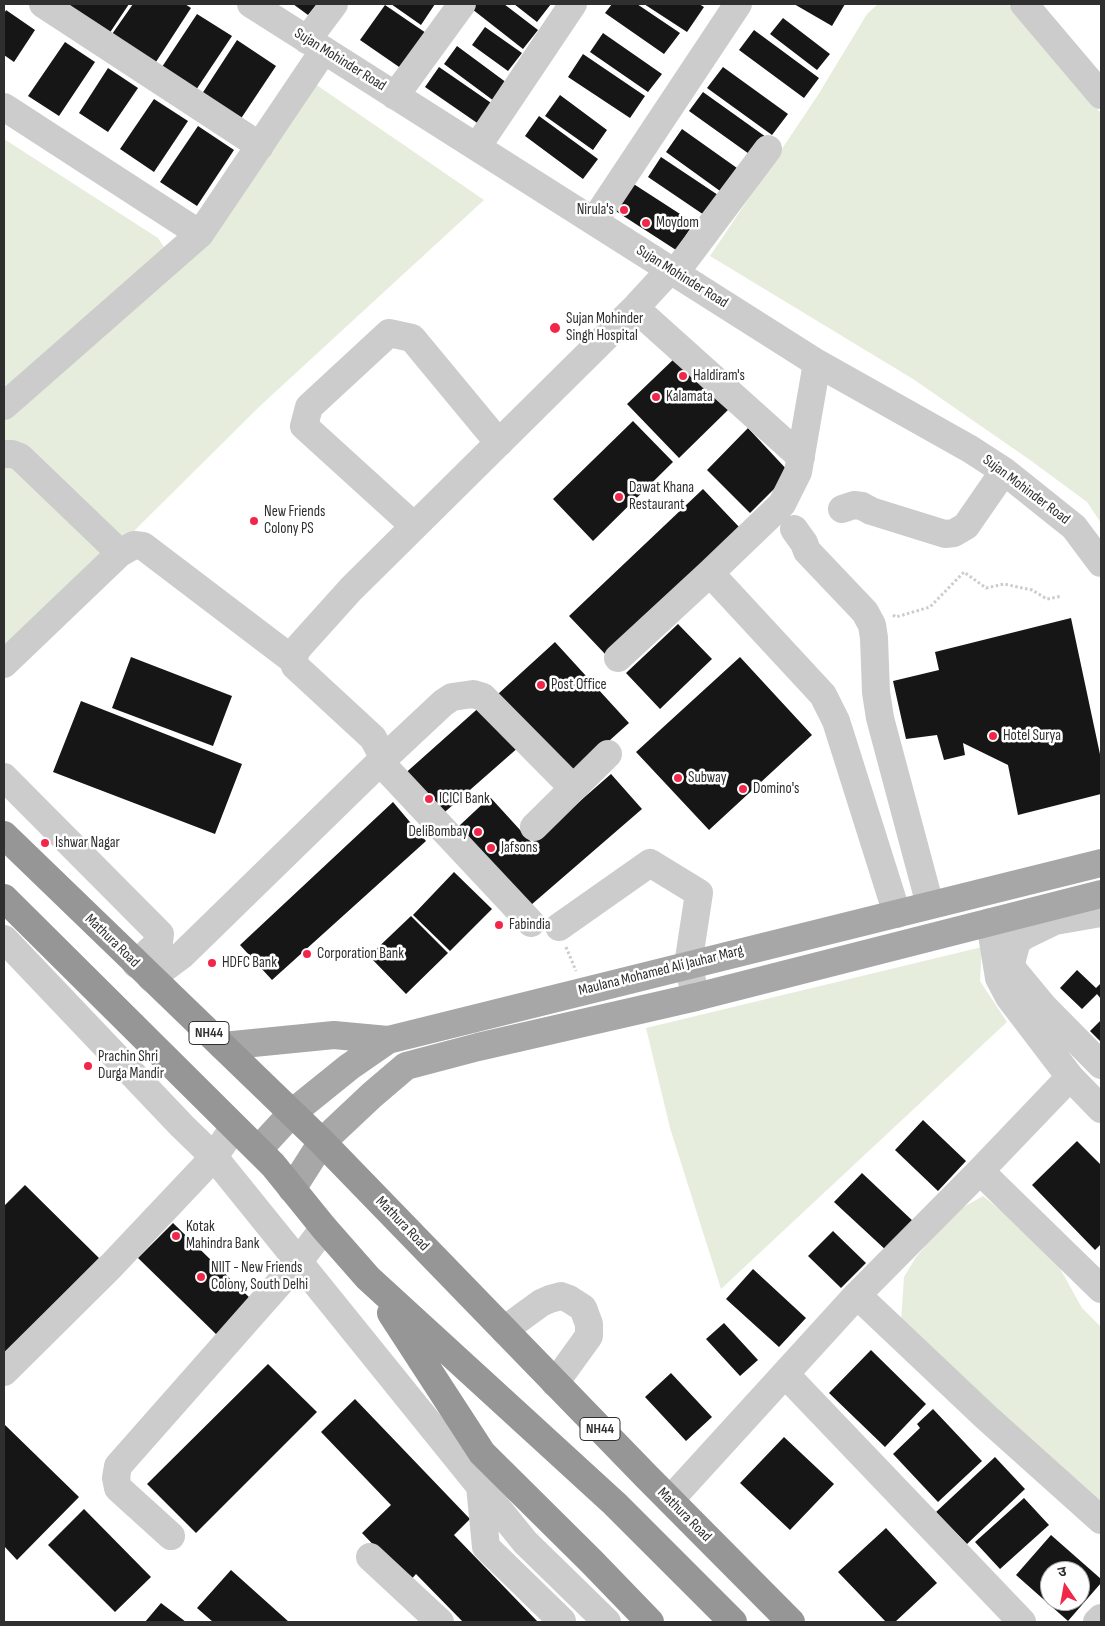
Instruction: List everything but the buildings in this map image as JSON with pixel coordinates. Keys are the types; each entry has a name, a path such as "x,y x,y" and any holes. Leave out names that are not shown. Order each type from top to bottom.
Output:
{"highway":[{"name":"Mathura Road","path":"4,835 322,1142 555,1383 791,1622"},
{"path":"4,898 273,1165 324,1228 368,1278 615,1504 733,1622"},
{"path":"368,1278 482,1453 650,1622"}],"main road":[{"name":"Maulana Mohamed Ali Jauhar Marg","path":"258,1150 292,1113 349,1066 388,1040 1101,863"},
{"name":"Maulana Mohamed Ali Jauhar Marg","path":"292,1189 322,1142 406,1066 478,1047 696,996 1101,894"},
{"path":"222,1046 334,1035 388,1040"}],"street":[{"path":"43,4 260,146"},
{"name":"Sujan Mohinder Road","path":"251,4 817,363 970,449 1004,471 1074,527 1101,563"},
{"path":"4,406 200,234 260,146 316,45 334,4"},
{"path":"396,96 462,4"},
{"path":"477,147 572,4"},
{"path":"594,221 738,4"},
{"path":"1024,4 1101,95"},
{"path":"4,107 200,234"},
{"path":"293,660 297,649 351,589 673,271 768,149"},
{"path":"635,308 801,457"},
{"path":"414,526 304,426 309,407 389,333 412,338 499,443"},
{"path":"618,658 782,504 798,472 817,363"},
{"path":"4,454 20,457 120,553"},
{"path":"842,510 854,505 862,506 871,511 945,534 954,533 966,526 1004,471"},
{"path":"794,529 807,551 865,612 872,626 876,692 880,718 930,905"},
{"path":"4,664 120,553 130,547 143,546 293,660 295,666 373,738 381,753 380,762 530,923"},
{"path":"710,573 823,695 836,721 897,914"},
{"path":"144,971 182,955 380,762 443,703 452,697 473,694 483,697 574,788"},
{"path":"534,827 608,754"},
{"path":"4,778 160,934 144,971"},
{"path":"559,928 650,863 699,893 688,965 696,996"},
{"path":"1101,913 1055,921 1024,936 1017,941 1011,962 1014,971 1043,1006 1101,1065"},
{"path":"990,922 999,978 1010,997 1070,1077 1101,1108"},
{"path":"4,939 182,1126 214,1157 526,1542 607,1622"},
{"path":"670,1500 856,1295 980,1171 1070,1077"},
{"path":"4,1372 111,1266 214,1157 234,1126"},
{"path":"980,1171 1101,1289"},
{"path":"171,1536 118,1488 116,1478 118,1466 299,1261 324,1228"},
{"path":"856,1295 986,1417 1101,1520"},
{"path":"504,1330 541,1303 550,1299 561,1296 570,1299 583,1308 589,1324 589,1336 555,1383"},
{"path":"785,1374 1022,1622"},
{"path":"480,1486 486,1547 562,1621 560,1622"},
{"path":"370,1557 440,1622"},
{"path":"1097,1622 1101,1618"}],"path":[{"path":"888,612 896,617 930,607 964,572 986,588 1004,584 1032,590 1047,599 1062,596"}],"green space":[{"path":"878,4 1008,4 1101,113 1101,523 1087,502 913,379 710,256 818,95 867,14"},
{"path":"302,75 484,200 260,406 139,526 14,658 4,648 4,139 158,238 170,256"},
{"path":"982,947 980,981 1007,1022 721,1289 670,1128 646,1028"},
{"path":"983,1196 1030,1234 1057,1263 1082,1308 1101,1327 1101,1514 901,1321 904,1277 916,1257 955,1212"}],"place":[{"name":"Nirula's","path":"624,210"},
{"name":"Moydom","path":"646,223"},
{"name":"Sujan Mohinder Singh Hospital","path":"555,328"},
{"name":"Haldiram's","path":"683,376"},
{"name":"Kalamata","path":"656,397"},
{"name":"Dawat Khana Restaurant","path":"619,497"},
{"name":"New Friends Colony PS","path":"254,521"},
{"name":"Post Office","path":"541,685"},
{"name":"Hotel Surya","path":"993,736"},
{"name":"Subway","path":"678,778"},
{"name":"Domino's","path":"743,789"},
{"name":"ICICI Bank","path":"429,799"},
{"name":"DeliBombay","path":"478,832"},
{"name":"Ishwar Nagar","path":"45,843"},
{"name":"Jafsons","path":"491,848"},
{"name":"Fabindia","path":"499,925"},
{"name":"Corporation Bank","path":"307,954"},
{"name":"HDFC Bank","path":"212,963"},
{"name":"Prachin Shri Durga Mandir","path":"88,1066"},
{"name":"Kotak Mahindra Bank","path":"176,1236"},
{"name":"NIIT - New Friends Colony, South Delhi","path":"201,1277"}]}
